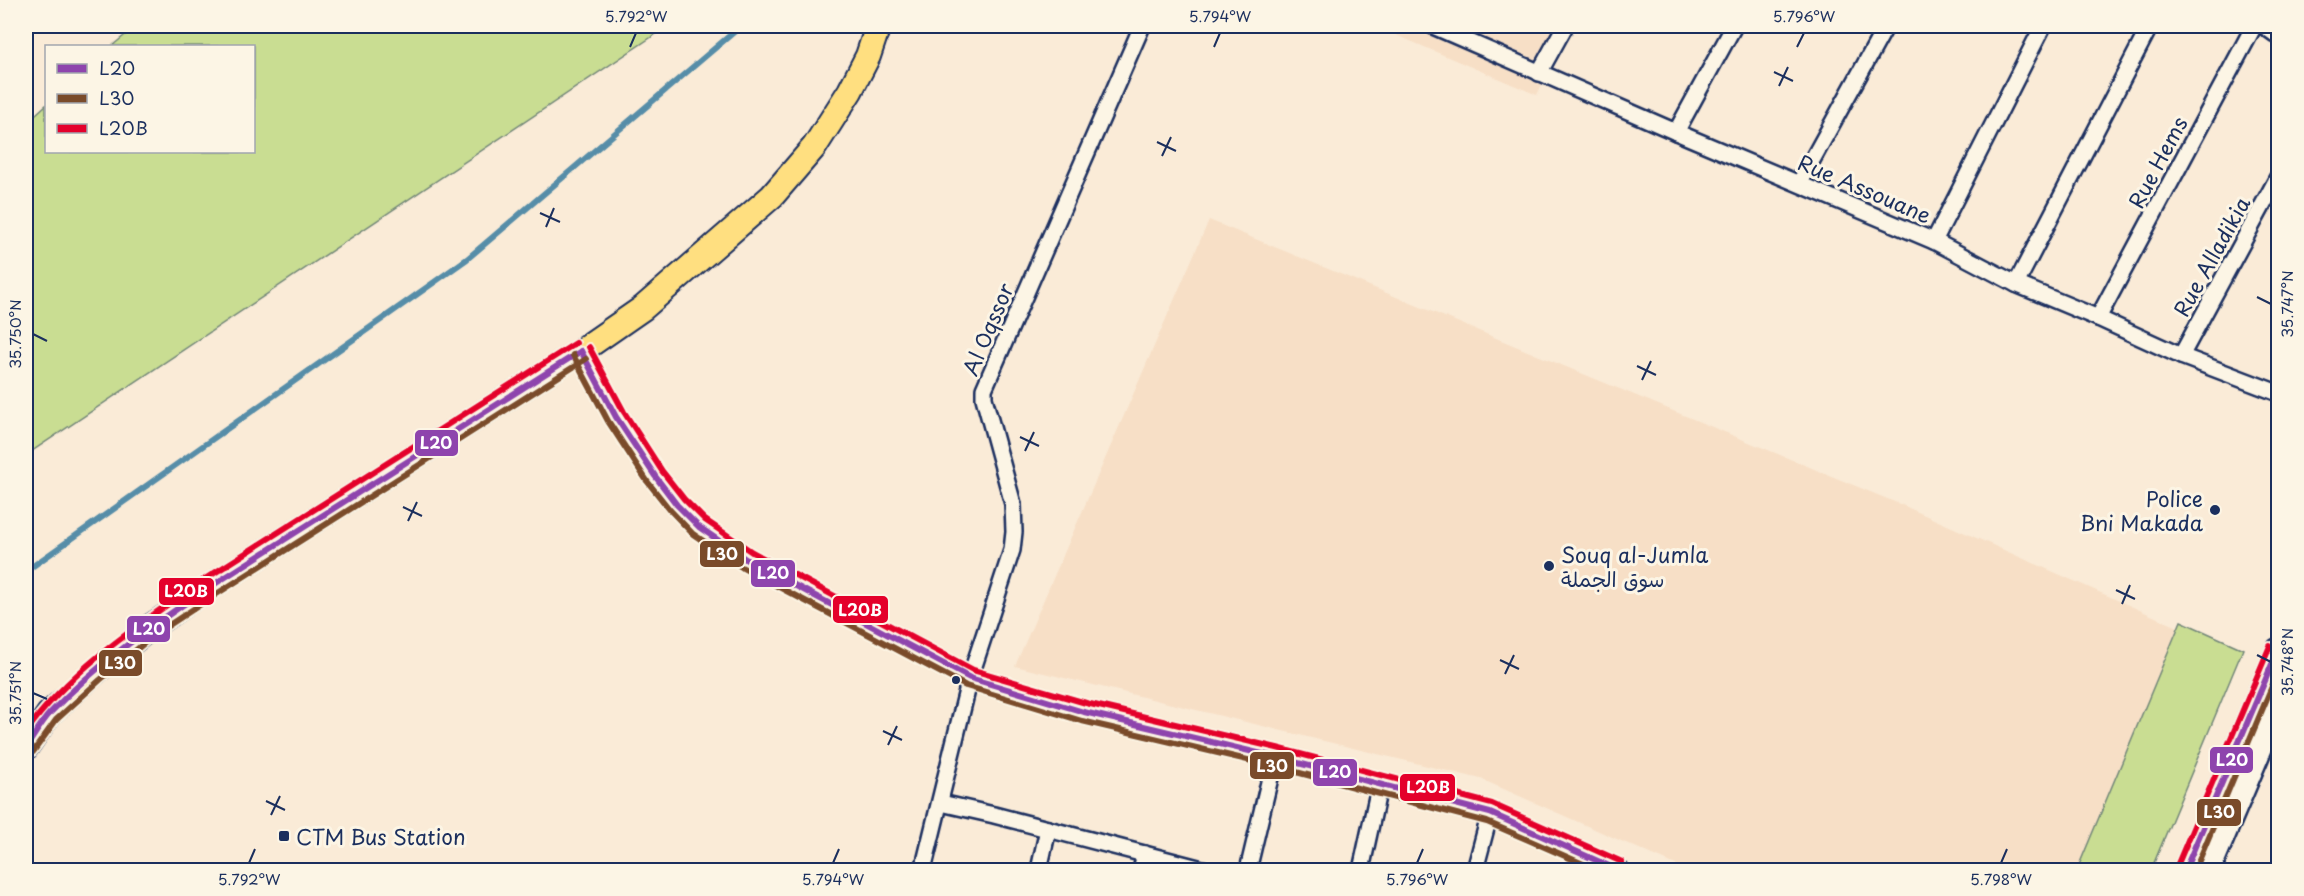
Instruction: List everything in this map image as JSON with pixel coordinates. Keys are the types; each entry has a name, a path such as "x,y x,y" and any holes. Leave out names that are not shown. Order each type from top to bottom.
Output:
{"main road":[{"path":"26,747 49,714 149,628 581,351 643,308 772,196 816,146 839,110 868,56 878,26"},
{"path":"2185,870 2278,650"},
{"path":"2209,870 2278,707"}],"street":[{"name":"Al Oqssor","path":"923,870 970,678 1012,550 1013,504 984,398 984,389 1142,26"},
{"name":"Rue Assouane","path":"1433,26 1934,241 2016,285 2098,318 2181,356 2278,393"},
{"path":"1539,73 1565,26"},
{"path":"1676,132 1734,26"},
{"path":"1800,182 1886,26"},
{"path":"1934,241 2043,26"},
{"path":"2016,285 2150,26"},
{"name":"Rue Hems","path":"2098,318 2254,26"},
{"path":"2264,26 2278,36"},
{"name":"Rue Alladikia","path":"2181,356 2278,177"},
{"path":"581,351 616,417 655,476 677,505 699,527 747,560 970,678 1084,712 1380,783 1490,813 1618,870"},
{"path":"1248,870 1275,757"},
{"path":"1361,870 1380,783"},
{"path":"941,803 1206,870"},
{"path":"1475,870 1490,813"},
{"path":"1039,870 1048,829"},
{"path":"1141,870 1145,854"}],"shaded area":[{"path":"1375,26 1570,26 1537,95"},
{"name":"Souq al-Jumla سوق الجملة","path":"1209,220 1902,505 2178,627 2077,870 1687,870 1481,779 1015,666"}],"green space":[{"path":"136,26 668,26 26,455 26,123 45,106 45,153 255,153 255,45 113,45"},
{"path":"2181,621 2243,649 2151,870 2077,870"}],"waterway":[{"path":"26,571 467,259 741,26"}],"transit line":[{"name":"L20B","path":"26,732 61,690 103,652 194,586 576,343"},
{"name":"L20B","path":"589,347 624,412 662,471 684,499 705,520 752,552 973,670 1086,703 1277,748 1492,804 1622,862"},
{"name":"L20","path":"581,351 616,417 655,476 677,505 699,527 747,560 970,678 1084,712 1275,757 1490,813 1618,870"},
{"name":"L20","path":"26,747 47,717 67,696 103,664 160,621 581,351"},
{"name":"L30","path":"573,355 608,421 647,481 693,534 743,568 966,686 1082,721 1273,766 1487,822 1597,870"},
{"name":"L30","path":"33,752 56,720 154,635 586,359"},
{"name":"L20B","path":"2177,866 2270,646"},
{"name":"L20","path":"2185,870 2278,650"},
{"name":"L30","path":"2195,870 2278,672"}],"place":[{"name":"Police Bni Makada","path":"2215,510"},
{"name":"Souq al-Jumla سوق الجملة","path":"1549,566"},
{"name":"CTM Bus Station","path":"284,836"}]}
